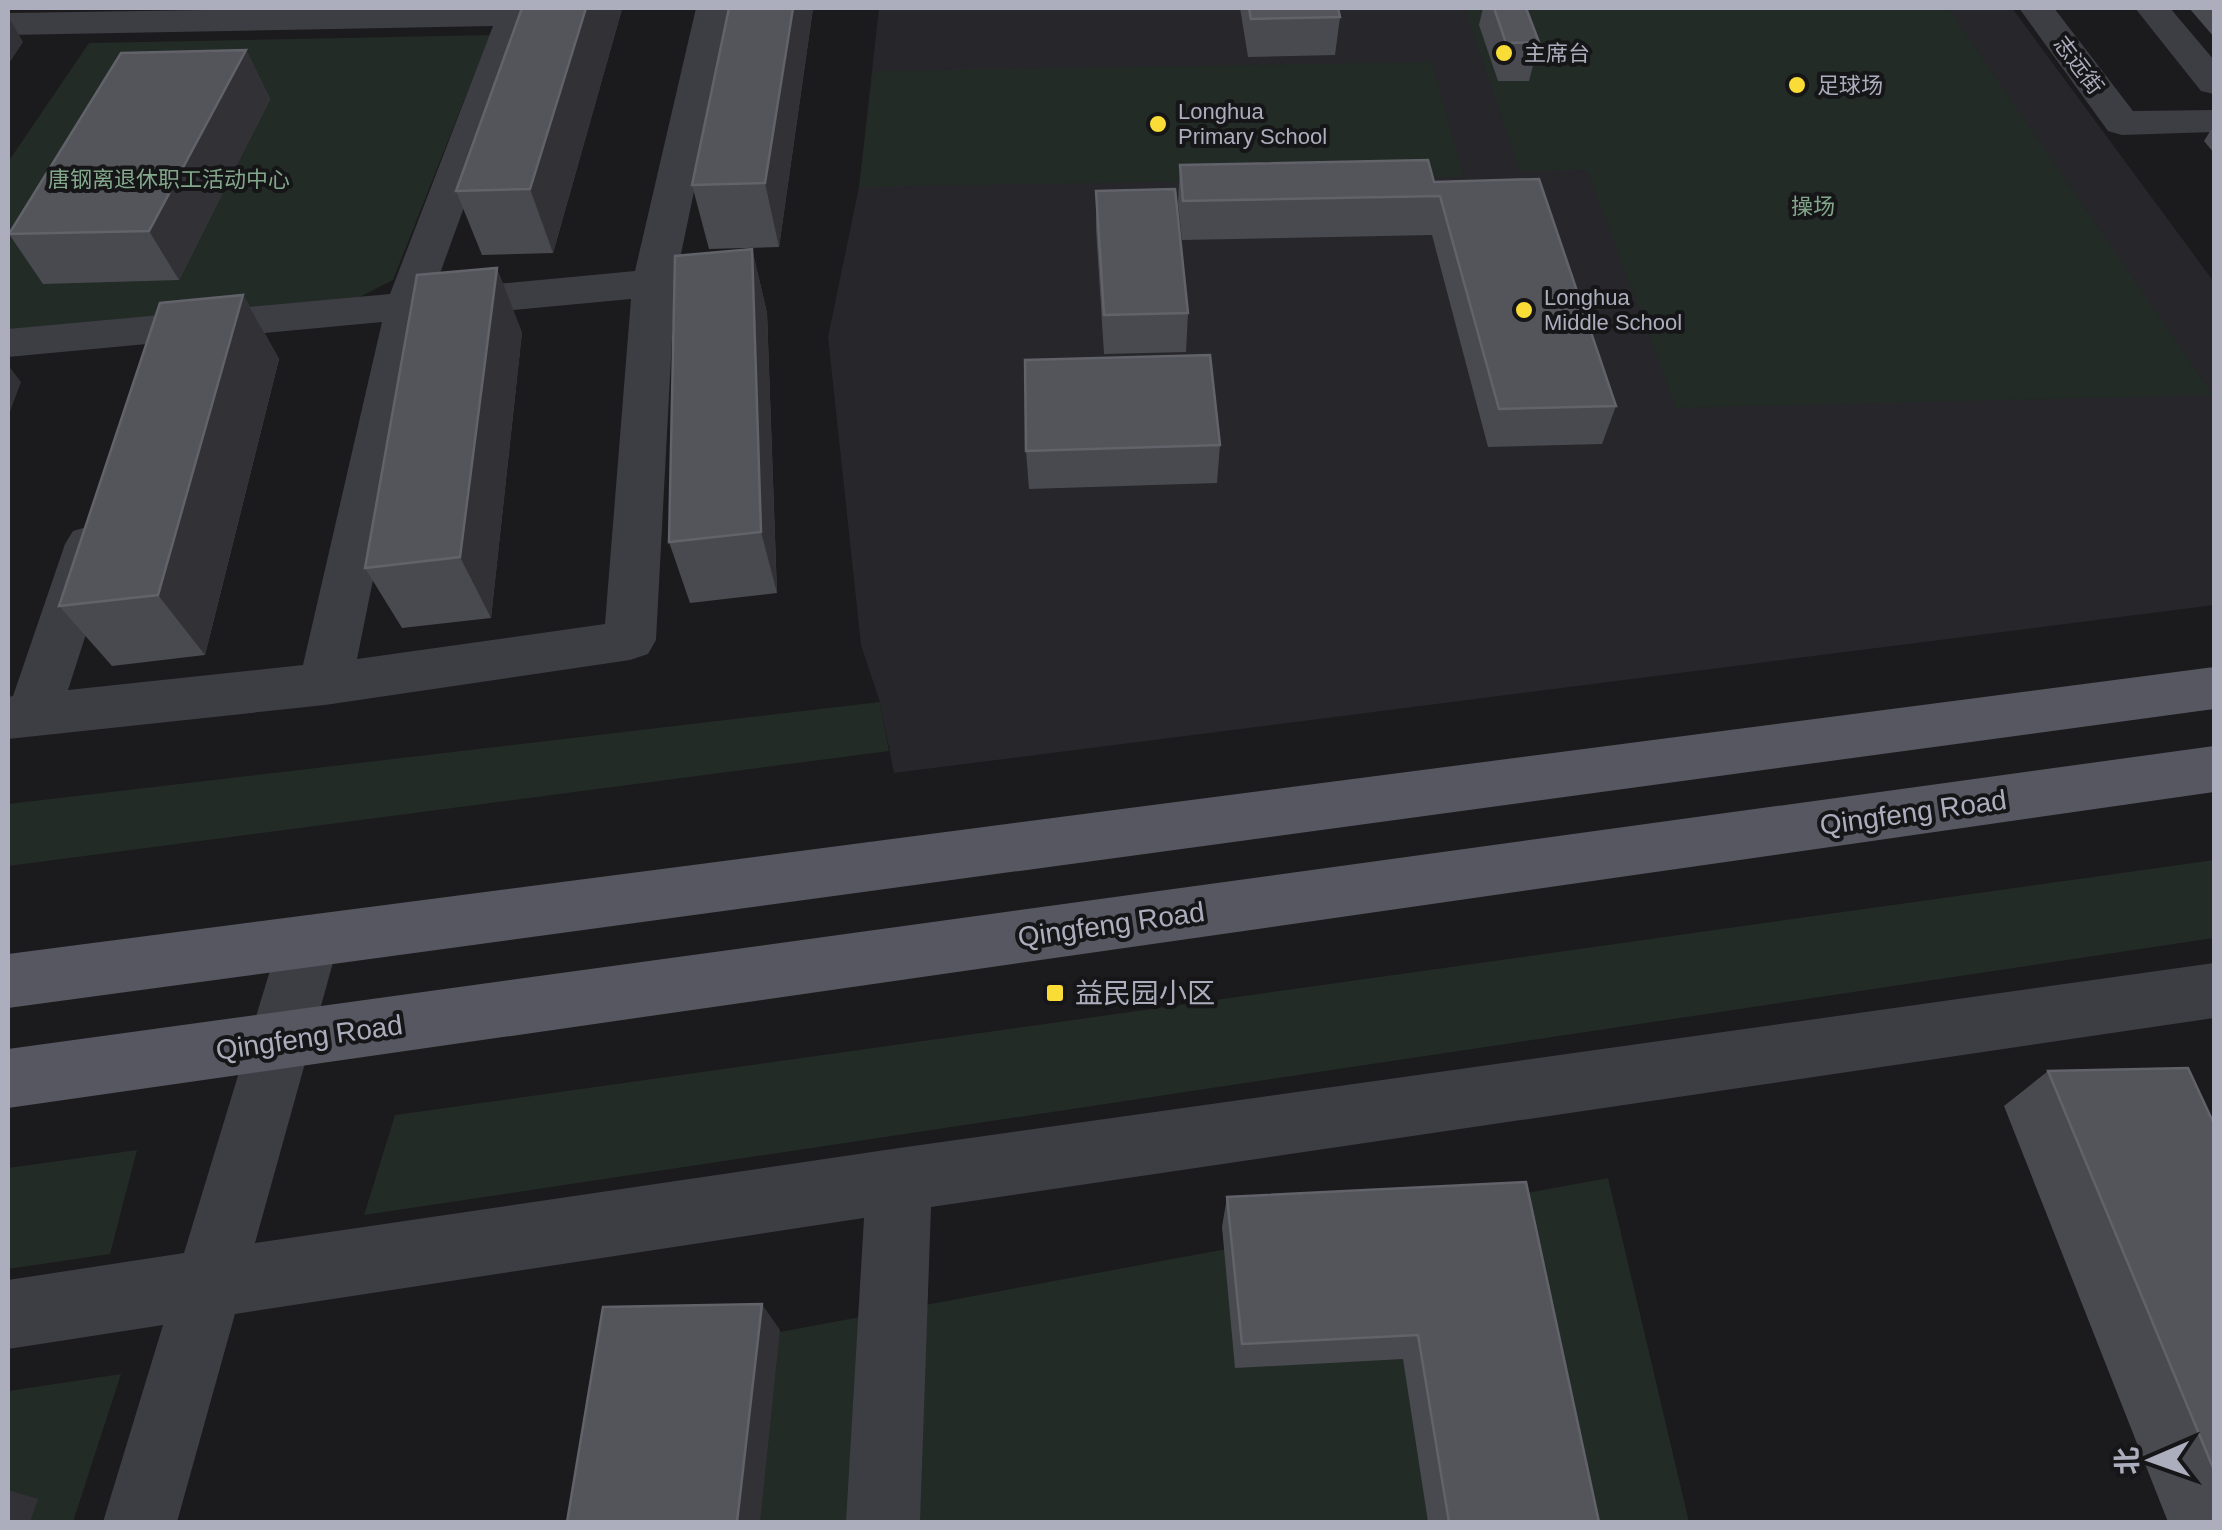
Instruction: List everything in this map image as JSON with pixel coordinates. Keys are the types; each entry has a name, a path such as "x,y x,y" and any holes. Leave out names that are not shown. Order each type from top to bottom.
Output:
{"main road":[{"path":"8,982 2214,688"},
{"name":"Qingfeng Road","path":"8,1079 2214,769"}],"street":[{"path":"107,494 20,716 324,684 630,640 654,282 714,8"},
{"name":"志远街","path":"2036,8 2122,123 2214,121"},
{"path":"2152,8 2214,83"},
{"path":"8,24 516,11 406,306 324,684"},
{"path":"8,344 654,282"},
{"path":"144,384 163,328"},
{"path":"140,1522 309,941"},
{"path":"8,1314 900,1180 2214,991"},
{"path":"883,1522 900,1180"}],"shaded area":[{"name":"Longhua Middle School","path":"879,8 2012,8 2214,282 2214,605 894,773 880,702 861,645 828,337 859,187"}],"green space":[{"name":"操场","path":"1465,8 1948,8 2213,395 1676,408 1587,170 1520,171"},
{"name":"唐钢离退休职工活动中心","path":"490,35 393,280 352,301 8,330 8,162 89,43"},
{"name":"Longhua Primary School","path":"1432,62 1464,177 859,187 873,71"},
{"path":"880,702 889,751 8,866 8,804"},
{"path":"2214,860 2214,938 364,1215 395,1115"},
{"path":"137,1150 110,1254 8,1269 8,1168"},
{"path":"1608,1178 1689,1522 593,1522 618,1362"},
{"path":"121,1374 73,1522 8,1522 8,1391"}],"building":[{"path":"522,8 586,8 530,189 456,191"},
{"path":"729,8 793,8 765,183 692,185"},
{"path":"1249,8 1338,8 1340,17 1251,19"},
{"path":"1494,8 1526,8 1539,42 1506,43"},
{"path":"246,50 149,231 9,234 121,53"},
{"path":"1428,160 1434,182 1539,179 1616,406 1499,409 1440,196 1183,201 1180,165"},
{"path":"1175,189 1188,313 1104,315 1096,191"},
{"path":"752,249 761,532 669,542 675,256"},
{"path":"497,268 460,557 365,568 417,275"},
{"path":"243,295 158,595 59,606 160,303"},
{"path":"1210,355 1220,445 1026,451 1025,360"},
{"path":"2188,1068 2214,1124 2214,1470 2048,1071"},
{"path":"1526,1182 1599,1522 1449,1522 1418,1335 1242,1344 1227,1197"},
{"path":"762,1304 737,1522 567,1522 603,1307"}],"place":[{"name":"主席台","path":"1504,53"},
{"name":"足球场","path":"1797,85"},
{"name":"Longhua Primary School","path":"1158,124"},
{"name":"Longhua Middle School","path":"1524,310"},
{"name":"益民园小区","path":"1055,993"}]}
